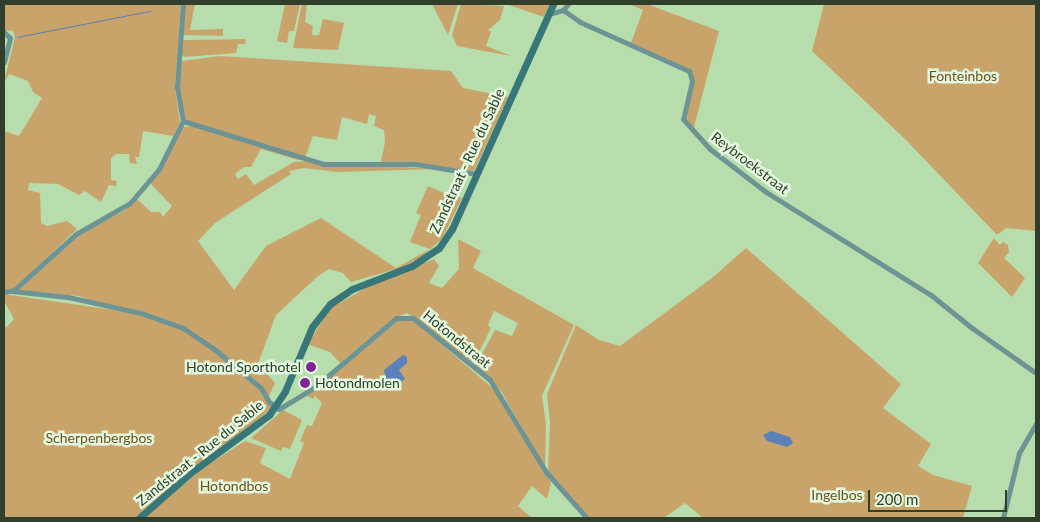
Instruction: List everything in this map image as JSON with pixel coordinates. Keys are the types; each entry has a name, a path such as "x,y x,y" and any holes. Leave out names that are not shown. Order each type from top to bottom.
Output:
{"main road":[{"name":"Zandstraat - Rue du Sable","path":"139,518 188,474 261,423 273,406 312,327 322,312 352,289 432,255 452,229 553,4"}],"street":[{"path":"12,291 76,234 134,199 160,168 182,122 177,87 183,4"},
{"path":"549,14 563,10 568,4"},
{"name":"Reybroekstraat","path":"563,10 580,22 689,71 692,81 682,115 686,125 703,142 758,186 925,290 980,333 1036,373"},
{"path":"4,32 10,38 4,62"},
{"path":"182,122 324,164 416,164 477,174"},
{"path":"4,292 12,291 68,297 141,313 183,328 208,343 262,388 273,406"},
{"name":"Hotondstraat","path":"273,406 283,408 315,387 388,324 408,316 418,321 490,380 546,472 588,518"},
{"path":"1003,518 1019,453 1036,424"}],"green space":[{"path":"4,4 181,4 175,88 180,122 173,136 143,131 139,157 135,157 137,164 130,163 129,154 116,154 111,158 111,180 117,181 116,186 109,185 101,202 85,191 79,195 58,184 29,183 28,190 40,193 41,223 47,226 67,221 77,229 13,290 4,292 4,131 19,136 42,98 33,92 28,81 9,74 4,82 15,37 13,31 4,30"},
{"path":"185,4 195,4 190,30 223,29 223,36 183,35"},
{"path":"285,4 300,4 294,31 289,31 287,43 277,41"},
{"path":"302,4 307,4 305,22 313,26 312,35 319,35 323,19 344,23 338,50 293,48"},
{"path":"432,4 458,4 448,35"},
{"path":"461,4 504,6 500,20 488,30 491,32 486,46 511,56 457,46 452,35"},
{"path":"506,4 550,4 544,17"},
{"path":"629,4 647,4 719,31 693,131 684,120 693,74 690,70 631,43 643,10"},
{"name":"Fonteinbos","path":"824,4 1036,4 1036,231 1006,228 997,235 906,140 812,51"},
{"path":"246,39 245,44 238,44 236,53 185,57 181,54 183,40"},
{"name":"Scherpenbergbos","path":"220,56 451,71 463,88 508,97 474,171 381,162 385,142 384,130 374,126 376,116 369,114 367,124 342,117 337,140 313,136 305,158 298,160 261,149 251,167 244,167 235,174 238,179 246,174 254,185 294,162 306,161 436,169 337,172 304,168 289,171 291,174 215,223 198,241 234,290 266,246 321,218 396,268 430,249 410,242 421,215 416,213 428,186 448,195 446,199 454,203 458,196 462,198 442,239 421,257 403,267 351,282 343,273 329,269 318,276 276,315 258,364 275,383 268,398 273,406 261,418 134,518 4,518 4,323 6,328 14,319 4,301 4,294 120,311 79,296 16,290 81,232 124,211 137,199 151,212 160,212 163,217 172,206 150,183 182,127 194,126 184,119 178,91 182,61"},
{"path":"994,238 1000,245 1003,242 1008,245 1009,252 1004,258 1025,278 1012,297 978,263"},
{"path":"458,239 481,251 473,268 574,325 542,396 546,424 545,468 501,391 475,367 495,330 512,336 518,323 494,311 488,325 491,328 475,360 470,362 407,313 394,318 340,363 330,352 307,344 331,308 369,286 434,259 439,266 429,283 442,288 459,269"},
{"name":"Ingelbos","path":"746,248 901,384 883,408 931,444 918,466 933,475 972,486 963,518 703,518 685,503 664,518 589,518 548,472 550,422 547,394 576,325 599,340 620,346 712,278"},
{"name":"Hotondbos","path":"401,318 413,320 496,391 551,483 547,499 532,486 518,506 532,518 144,518 206,466 245,441 266,448 260,463 290,479 304,443 300,441 307,425 312,426 322,403 315,396 313,399 307,396"},
{"path":"283,410 302,420 290,449 283,447 281,451 251,438"}],"water":[{"path":"403,355 407,357 407,363 399,370 405,379 395,387 386,381 384,370"},
{"path":"771,431 790,437 793,443 787,447 767,441 763,435"}],"waterway":[{"path":"17,37 150,11"}],"place":[{"name":"Hotond Sporthotel","path":"311,367"},
{"name":"Hotondmolen","path":"305,383"}]}
